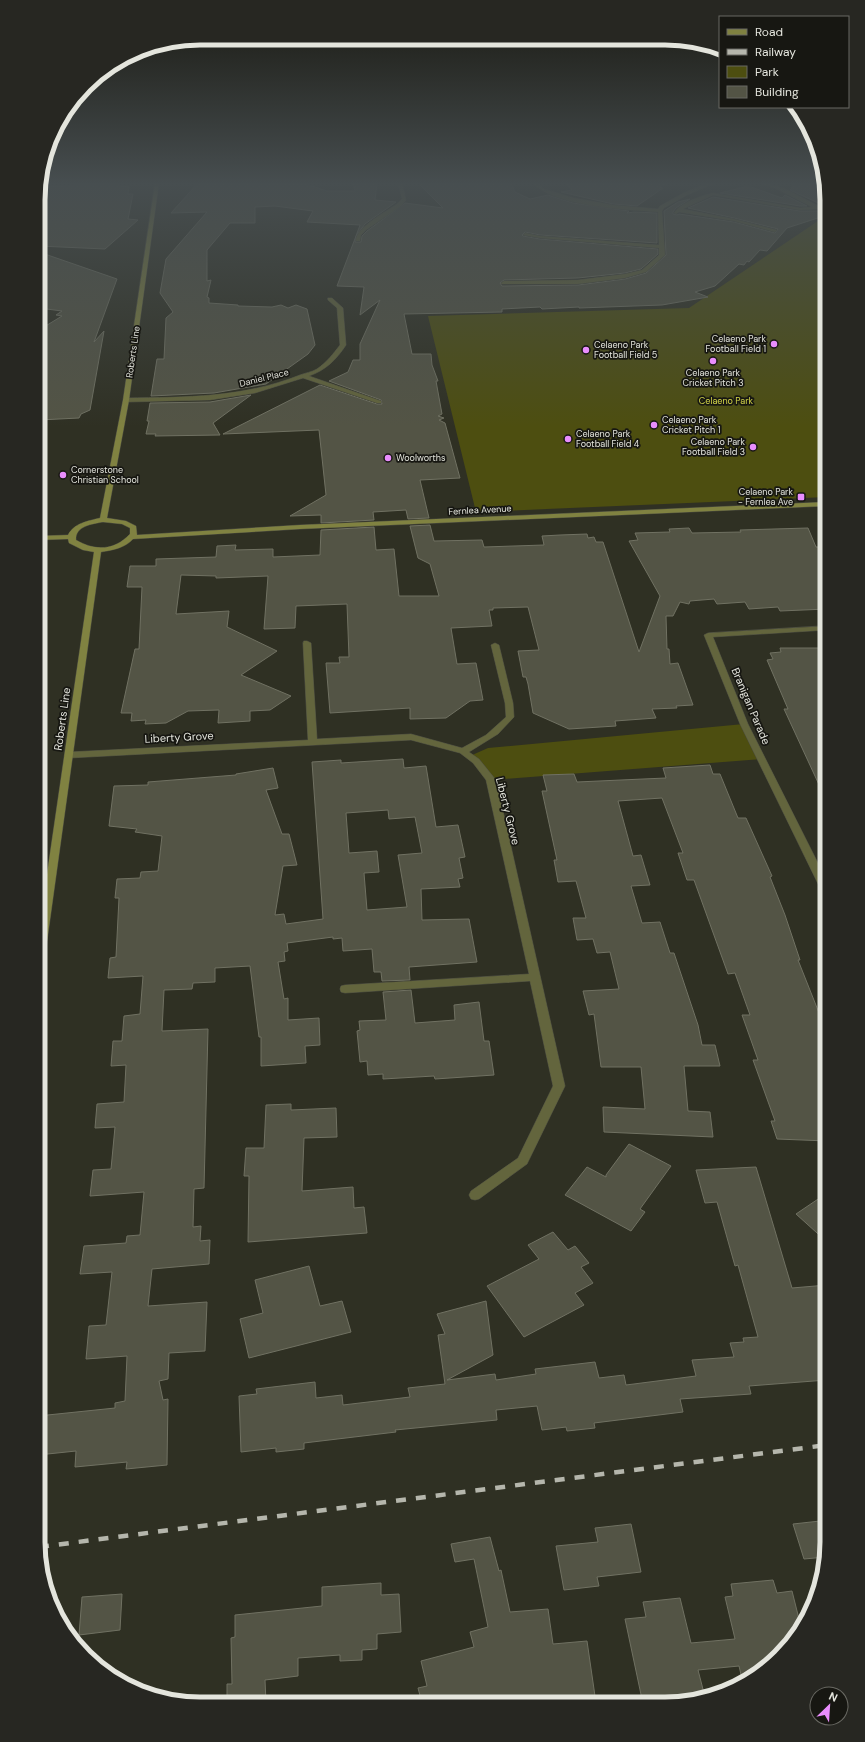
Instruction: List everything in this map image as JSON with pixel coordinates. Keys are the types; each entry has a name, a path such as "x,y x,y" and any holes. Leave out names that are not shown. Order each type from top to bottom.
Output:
{"main road":[{"name":"Roberts Line","path":"104,520 126,400 145,264"},
{"name":"Fernlea Avenue","path":"134,537 300,527 820,504"},
{"path":"104,520 118,521 129,524 134,528 135,532 134,537 129,542 120,546 98,550 82,548 76,545 72,541 71,537 72,532 84,524 104,520"},
{"path":"45,538 71,537"},
{"name":"Roberts Line","path":"45,923 98,550"}],"street":[{"path":"504,283 578,282 625,276 644,270 652,264"},
{"name":"Daniel Place","path":"126,400 210,398 255,391 318,370 333,359 343,345 340,308 330,298"},
{"path":"302,376 379,402"},
{"name":"Branigan Parade","path":"820,628 708,635 744,724 820,878"},
{"path":"307,643 313,742"},
{"path":"463,751 474,746 504,725 510,717 509,703 495,645"},
{"name":"Liberty Grove","path":"70,755 411,737 463,751 476,761 491,780 559,1086 523,1161 475,1195"},
{"path":"345,989 534,977"}],"green space":[{"name":"Celaeno Park","path":"754,264 820,264 820,497 476,512 428,316 689,308"},
{"path":"744,724 762,759 491,780 470,756 488,748"}],"building":[{"path":"45,264 75,264 117,279 94,342 104,331 90,410 81,414 79,418 45,420 45,326 62,316 56,315 62,311 45,309"},
{"path":"165,264 207,264 207,281 211,280 207,297 209,298 209,303 272,307 281,305 288,308 296,305 307,309 315,345 308,354 266,384 214,393 151,396 157,359 164,359 166,318 173,312 160,293"},
{"path":"345,264 646,264 641,269 625,273 578,278 504,280 500,283 502,286 578,285 625,279 646,273 656,264 739,264 715,286 695,292 708,297 662,305 542,309 540,307 502,309 502,312 404,314 412,354 431,354 432,365 438,381 436,381 442,414 438,416 444,418 439,420 445,423 460,478 420,480 429,518 408,519 406,510 373,512 374,520 321,523 321,515 290,516 326,495 319,430 223,434 320,385 377,404 382,404 381,400 329,381 348,372 353,360 360,360 360,344 380,300 360,315 364,287 337,286"},
{"path":"251,395 213,423 220,435 155,436 156,434 146,434 149,421 147,421 150,403 210,402"},
{"path":"430,525 434,541 482,540 484,547 544,545 542,536 587,534 588,538 594,537 596,542 603,542 639,652 660,596 629,541 638,540 635,533 670,532 669,529 689,528 692,533 808,528 816,547 820,547 820,609 780,611 778,607 749,609 745,602 717,604 714,599 690,601 689,604 680,602 673,616 666,616 667,649 669,649 670,664 678,663 693,705 676,706 677,708 652,709 656,718 615,721 616,726 569,729 533,713 528,684 526,677 523,677 518,651 539,650 528,607 493,608 493,610 489,610 492,626 451,628 457,664 476,663 483,700 470,701 446,718 410,719 410,708 330,713 326,663 340,663 339,657 349,657 347,604 296,606 295,628 264,629 268,576 216,578 216,576 181,575 176,614 229,611 227,627 277,651 241,675 291,696 270,710 250,711 250,721 218,723 219,710 188,711 166,723 145,724 146,720 131,721 132,713 121,713 135,649 139,649 142,587 127,587 130,566 156,566 156,559 216,557 217,546 236,545 235,550 273,549 273,557 320,555 321,530 374,527 376,550 394,549 399,596 439,596 430,564 418,558 410,526"},
{"path":"780,648 820,648 820,787 784,709 788,709 767,660 773,659 770,653 781,652"},
{"path":"403,759 404,768 426,766 436,827 458,825 465,857 459,858 463,878 458,879 460,887 421,889 422,920 469,919 477,962 409,967 410,980 382,981 381,972 374,972 372,949 343,951 342,938 333,939 333,937 287,943 288,951 284,952 285,961 278,962 284,999 288,998 288,1020 319,1018 320,1045 305,1046 306,1063 261,1066 261,1037 259,1037 250,966 215,968 215,982 193,983 192,989 164,990 162,1031 208,1029 204,1188 194,1189 193,1227 201,1226 200,1241 210,1240 209,1264 152,1269 148,1306 207,1302 205,1351 169,1353 168,1379 159,1381 163,1400 168,1399 167,1465 126,1469 127,1462 75,1467 76,1451 45,1454 45,1415 115,1408 115,1403 125,1401 127,1356 86,1359 89,1326 106,1325 112,1272 80,1274 84,1246 126,1243 127,1236 140,1235 144,1192 90,1196 93,1170 111,1169 115,1127 95,1128 97,1104 124,1102 126,1065 111,1066 113,1041 122,1041 124,1016 140,1014 143,976 108,978 110,958 116,957 119,898 115,898 117,879 140,878 141,872 158,871 162,836 135,832 137,829 109,826 114,786 148,785 148,782 236,775 273,768 278,788 266,790 282,834 289,834 297,865 283,866 275,915 284,914 286,924 323,919 312,762 341,760 341,763","holes":["388,810 389,819 415,817 422,853 398,855 407,907 367,910 364,873 379,872 377,851 349,853 346,813"]},
{"path":"710,765 713,774 720,774 738,818 746,818 772,876 770,877 785,915 800,960 798,960 820,1015 820,1141 777,1139 771,1121 775,1121 753,1060 758,1060 742,1015 750,1015 735,973 728,974 694,880 687,880 678,853 683,853 662,798 618,801 633,856 641,855 650,885 631,886 642,923 660,922 670,953 674,953 698,1025 702,1045 715,1045 720,1066 684,1066 688,1111 710,1112 713,1137 604,1132 603,1107 645,1109 641,1067 601,1067 594,1014 589,1015 583,991 619,989 610,952 597,953 593,939 577,940 573,918 586,918 576,881 558,882 554,860 557,860 542,791 547,791 543,775 574,774 577,782 666,778 663,768"},
{"path":"411,990 415,1023 455,1020 454,1005 479,1002 484,1041 489,1041 494,1075 435,1079 434,1076 383,1079 383,1074 368,1075 367,1061 360,1062 357,1031 360,1030 359,1021 386,1020 383,992"},
{"path":"291,1104 291,1110 336,1108 337,1137 304,1138 302,1191 353,1187 354,1208 364,1207 367,1233 248,1242 249,1176 244,1176 246,1148 264,1148 266,1105"},
{"path":"629,1144 671,1166 640,1209 645,1212 631,1231 565,1195 587,1167 606,1177"},
{"path":"756,1167 792,1288 820,1286 820,1381 749,1386 751,1394 680,1399 683,1412 594,1423 595,1428 567,1431 566,1427 542,1430 537,1406 496,1410 497,1420 395,1430 396,1432 304,1443 304,1449 276,1452 276,1448 241,1452 239,1396 257,1394 256,1389 315,1382 316,1398 342,1395 343,1405 410,1397 408,1388 445,1384 438,1335 445,1334 437,1314 486,1301 493,1355 447,1380 495,1374 496,1380 536,1374 535,1369 595,1362 599,1378 624,1375 626,1385 696,1376 692,1360 734,1357 730,1343 744,1342 743,1338 758,1337 738,1265 735,1266 717,1202 705,1203 696,1170"},
{"path":"820,1198 820,1236 796,1214"},
{"path":"553,1232 568,1250 575,1246 589,1263 581,1267 593,1283 575,1293 584,1305 524,1337 487,1286 539,1259 528,1245"},
{"path":"309,1266 320,1306 342,1301 351,1332 249,1358 240,1319 263,1313 255,1280"},
{"path":"820,1521 819,1558 804,1559 793,1524"},
{"path":"631,1524 641,1572 597,1577 599,1586 564,1590 556,1546 598,1542 595,1528"},
{"path":"490,1537 499,1571 501,1570 510,1612 548,1609 553,1644 587,1641 595,1697 420,1697 418,1688 427,1686 421,1661 474,1647 470,1632 488,1627 474,1559 455,1562 451,1544"},
{"path":"773,1580 777,1593 792,1591 799,1620 782,1644 767,1659 741,1676 739,1666 698,1670 704,1692 675,1697 642,1697 625,1619 646,1617 643,1602 680,1598 691,1643 735,1639 725,1597 733,1596 731,1584"},
{"path":"381,1583 381,1595 399,1594 401,1632 377,1634 377,1649 362,1650 362,1660 340,1661 340,1655 298,1658 298,1676 265,1680 266,1697 227,1697 227,1684 232,1684 231,1638 235,1637 235,1615 322,1606 322,1587"},
{"path":"122,1594 120,1630 79,1635 82,1597"}],"railway":[{"path":"45,1546 820,1446"}],"place":[{"name":"Celaeno Park Football Field 1","path":"774,344"},
{"name":"Celaeno Park Football Field 5","path":"586,350"},
{"name":"Celaeno Park Cricket Pitch 3","path":"713,361"},
{"name":"Celaeno Park Cricket Pitch 1","path":"654,425"},
{"name":"Celaeno Park Football Field 4","path":"568,439"},
{"name":"Celaeno Park Football Field 3","path":"753,447"},
{"name":"Woolworths","path":"388,458"},
{"name":"Cornerstone Christian School","path":"63,475"},
{"name":"Celaeno Park - Fernlea Ave","path":"801,497"}]}
